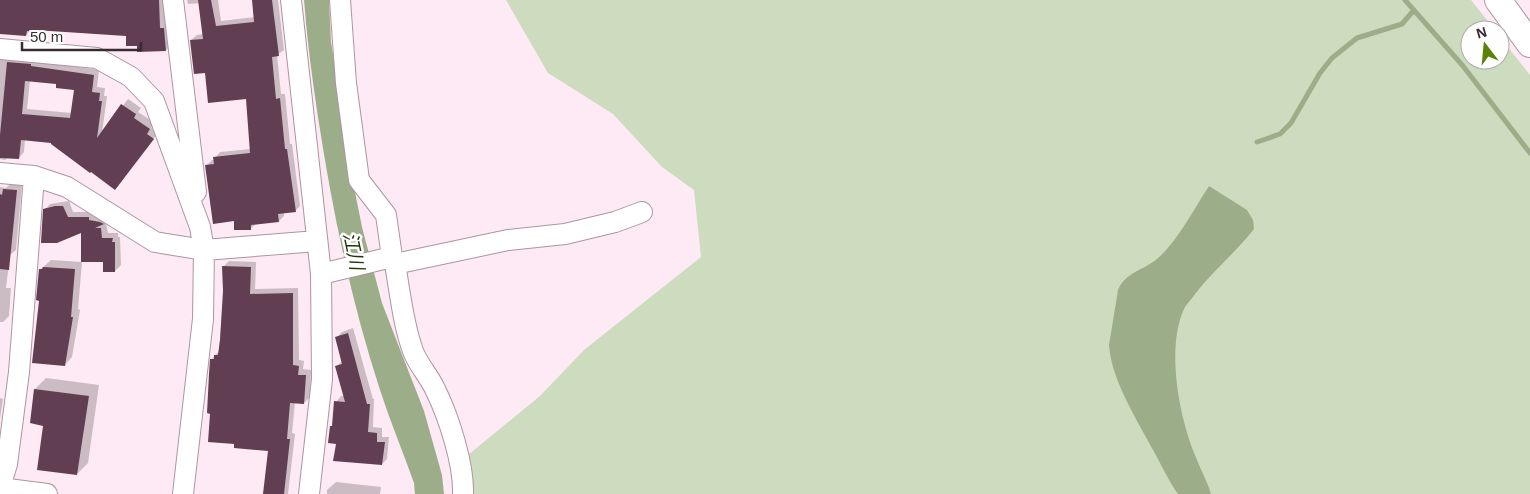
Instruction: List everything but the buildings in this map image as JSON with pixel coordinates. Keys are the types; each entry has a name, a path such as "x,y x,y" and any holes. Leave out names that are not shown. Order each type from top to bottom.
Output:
{"main road":[{"path":"1498,0 1530,44"},
{"path":"1518,0 1530,14"}],"street":[{"path":"173,0 204,250 203,319 184,494"},
{"path":"291,0 321,274 322,379 309,494"},
{"path":"340,0 346,84 359,180 386,215 413,352 436,391 456,445 464,486 463,494"},
{"path":"0,50 97,58 131,77 154,101 200,227"},
{"path":"0,173 34,176 67,187 155,242 204,250 317,241"},
{"path":"34,176 19,372 7,464 0,487 47,494"},
{"path":"321,274 356,266 508,240 565,234 615,222 642,212"}],"shaded area":[{"path":"506,0 1471,0 1487,20 1460,20 1460,70 1510,70 1510,50 1530,75 1530,494 473,494 468,455 540,396 584,350 701,257 694,190 662,167 613,114 548,73"}],"water":[{"name":"江川","path":"304,0 329,0 331,42 346,147 362,227 382,303 424,411 442,475 444,494 415,494 414,483 384,402 360,323 343,255 323,151 308,44"},
{"path":"1209,186 1247,210 1253,220 1254,229 1188,303 1179,325 1175,362 1180,402 1189,439 1211,494 1178,494 1126,399 1114,372 1109,345 1118,290 1121,284 1130,275 1157,259 1164,252"}],"waterway":[{"path":"1405,0 1463,66 1530,153"},
{"path":"1257,142 1280,134 1291,123 1320,73 1332,58 1357,38 1402,24 1414,10"}]}
